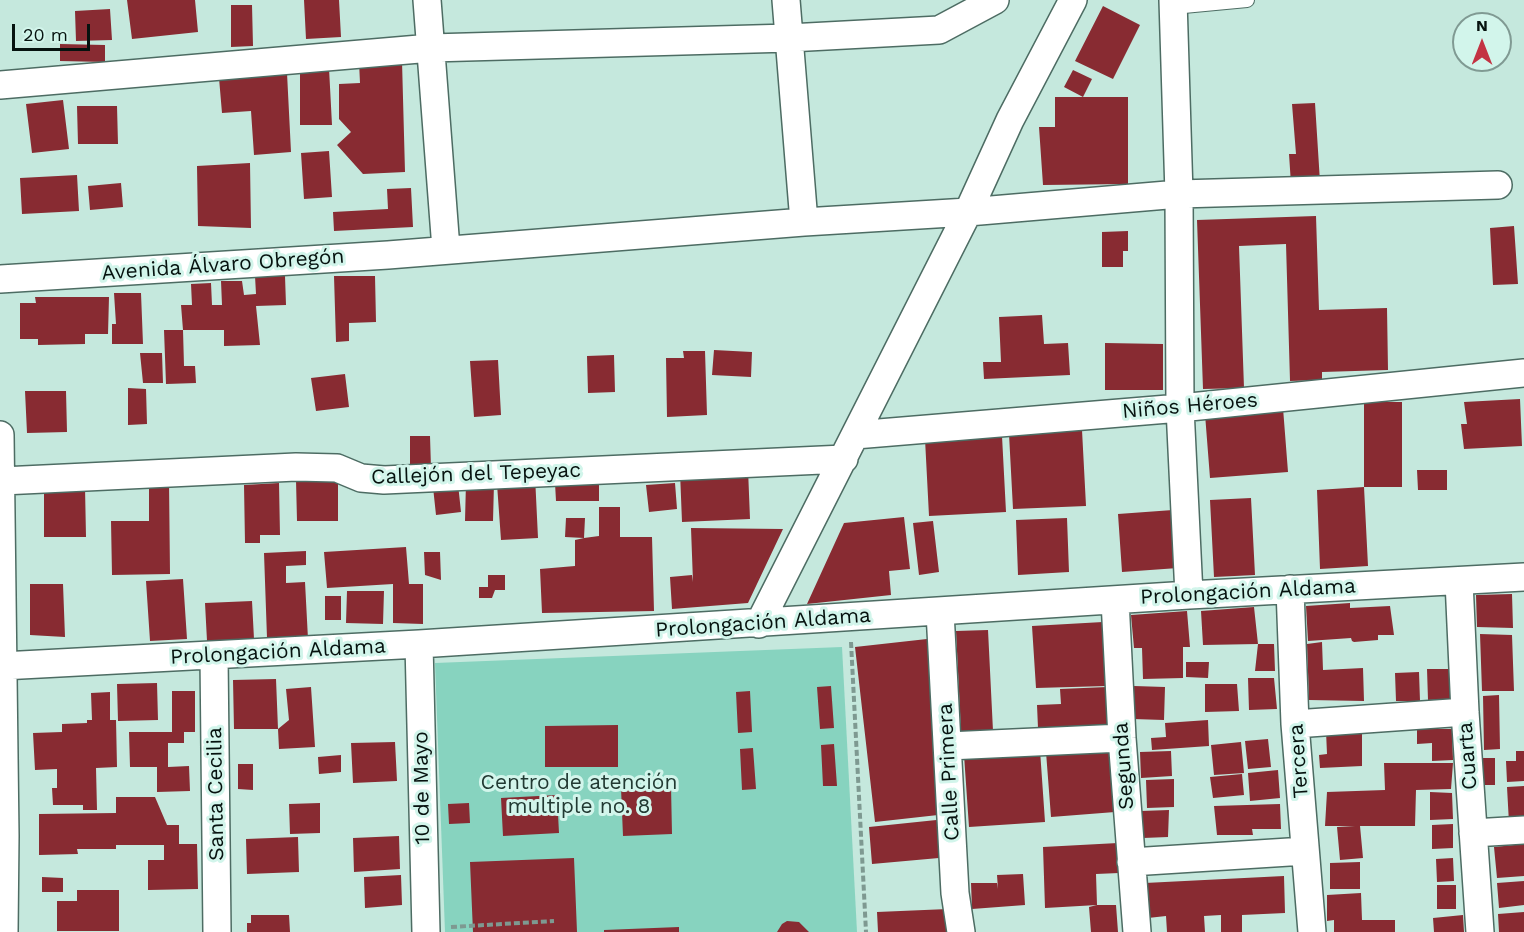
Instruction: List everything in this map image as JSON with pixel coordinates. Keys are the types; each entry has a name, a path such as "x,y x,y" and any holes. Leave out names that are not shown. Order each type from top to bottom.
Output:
{"street":[{"path":"427,0 446,249"},
{"path":"786,0 804,222"},
{"path":"0,85 431,48 789,38 939,30 995,0"},
{"path":"759,624 968,212 1010,120 1073,0"},
{"path":"1173,3 1179,194 1180,408 1189,595"},
{"name":"Avenida Álvaro Obregón","path":"0,279 388,255 1179,194 1498,184"},
{"name":"Niños Héroes","path":"855,435 1180,408 1524,373"},
{"path":"0,435 4,932"},
{"name":"Callejón del Tepeyac","path":"2,480 296,467 337,468 361,478 384,480 844,459"},
{"name":"Prolongación Aldama","path":"2,666 214,656 759,624 1189,595 1524,577"},
{"name":"Cuarta","path":"1460,581 1465,712 1480,932"},
{"name":"Tercera","path":"1290,589 1295,724 1312,932"},
{"name":"Segunda","path":"1115,600 1122,738 1137,932"},
{"name":"Calle Primera","path":"940,612 955,893 961,932"},
{"name":"10 de Mayo","path":"419,644 426,930"},
{"name":"Santa Cecilia","path":"214,656 217,932"},
{"path":"1295,724 1465,712"},
{"path":"948,746 1122,738"},
{"path":"1473,833 1524,830"},
{"path":"1131,862 1305,851"}],"lane":[{"path":"1173,3 1247,0"}],"path":[{"path":"850,618 866,932"},
{"path":"426,930 554,921"}],"green space":[{"name":"Centro de atención multiple no. 8","path":"842,647 857,932 445,932 435,663"}],"building":[{"path":"127,0 195,0 198,32 132,39"},
{"path":"304,0 339,0 341,37 306,39"},
{"path":"231,5 252,5 253,46 231,47"},
{"path":"1103,6 1140,25 1113,79 1075,61"},
{"path":"110,9 112,40 76,41 75,11"},
{"path":"60,44 105,45 105,62 60,61"},
{"path":"402,61 405,172 363,174 337,145 351,132 339,119 339,84 360,83 359,62"},
{"path":"329,68 332,125 300,125 300,70"},
{"path":"1073,70 1092,79 1083,97 1064,87"},
{"path":"287,73 291,152 254,155 251,111 222,113 219,78"},
{"path":"1055,97 1128,97 1128,184 1043,185 1039,127 1055,127"},
{"path":"63,100 69,149 32,153 26,104"},
{"path":"1315,103 1320,182 1291,184 1289,154 1296,154 1292,104"},
{"path":"77,106 117,106 118,144 78,144"},
{"path":"329,151 332,197 304,199 301,153"},
{"path":"250,163 251,228 198,226 197,166"},
{"path":"77,175 79,211 22,214 20,178"},
{"path":"121,183 123,207 90,210 88,186"},
{"path":"411,188 413,227 334,231 333,212 388,209 387,189"},
{"path":"1316,216 1319,310 1387,308 1388,370 1322,372 1322,380 1290,381 1286,244 1239,246 1244,388 1203,389 1197,220"},
{"path":"1514,226 1518,284 1493,285 1490,228"},
{"path":"1128,231 1128,251 1123,251 1123,267 1102,267 1102,232"},
{"path":"255,276 285,276 286,305 256,306 260,345 224,346 224,330 183,330 181,305 192,305 191,284 211,283 212,305 222,305 221,281 242,281 244,295 256,294"},
{"path":"334,276 375,276 376,322 349,323 349,341 336,342"},
{"path":"114,293 141,293 143,344 112,344 112,324 116,324"},
{"path":"35,297 109,297 108,334 85,334 85,344 38,345 38,339 20,339 20,303 36,303"},
{"path":"1042,315 1044,344 1068,343 1070,375 984,379 983,362 1001,362 999,317"},
{"path":"164,330 183,330 184,366 195,366 196,383 166,384"},
{"path":"1105,343 1163,344 1163,390 1105,390"},
{"path":"714,350 752,352 751,377 712,375"},
{"path":"683,351 705,351 707,415 667,417 666,358 684,358"},
{"path":"140,353 162,353 163,383 143,383"},
{"path":"614,355 615,392 588,393 587,356"},
{"path":"498,360 501,415 474,417 470,361"},
{"path":"345,374 349,407 316,411 311,378"},
{"path":"128,388 146,389 147,424 128,425"},
{"path":"25,391 66,391 67,432 27,433"},
{"path":"1520,399 1522,446 1464,449 1461,424 1467,424 1464,402"},
{"path":"1364,402 1402,402 1402,487 1364,487"},
{"path":"1283,408 1288,472 1210,478 1205,414"},
{"path":"1082,430 1086,506 1013,509 1009,434"},
{"path":"410,436 430,436 431,468 410,469"},
{"path":"1002,436 1006,512 929,516 925,439"},
{"path":"748,469 750,519 682,522 680,472"},
{"path":"1417,470 1447,470 1447,490 1418,490"},
{"path":"535,476 538,538 501,540 497,484"},
{"path":"296,480 338,480 338,521 297,521"},
{"path":"149,481 169,481 170,574 112,575 111,521 149,521"},
{"path":"466,482 494,483 493,521 465,521"},
{"path":"599,482 599,501 556,501 555,483"},
{"path":"279,483 280,535 260,535 260,543 245,543 244,485"},
{"path":"675,483 677,509 649,512 646,485"},
{"path":"458,484 461,512 436,515 433,487"},
{"path":"85,487 86,537 44,537 44,488"},
{"path":"1364,487 1368,566 1320,569 1317,490"},
{"path":"1251,498 1255,575 1214,577 1210,500"},
{"path":"599,507 620,507 620,537 652,537 654,611 542,613 540,569 575,566 575,540 599,536"},
{"path":"1173,510 1178,568 1122,572 1118,514"},
{"path":"904,517 910,569 889,571 891,595 807,604 844,523"},
{"path":"566,518 585,518 584,538 565,537"},
{"path":"1067,518 1069,572 1018,575 1016,520"},
{"path":"933,521 939,572 919,575 913,523"},
{"path":"691,528 783,529 748,603 672,609 670,577 692,575 693,582"},
{"path":"406,547 409,584 423,584 423,624 393,623 393,584 327,588 324,552"},
{"path":"306,551 306,565 286,566 286,583 305,582 308,639 267,638 264,553"},
{"path":"424,552 440,552 441,580 425,575"},
{"path":"488,575 505,575 505,590 495,590 492,598 479,598 479,587 488,587"},
{"path":"183,579 187,639 150,641 146,581"},
{"path":"30,584 63,584 65,637 30,635"},
{"path":"347,591 384,591 383,624 346,623"},
{"path":"1512,594 1513,628 1477,627 1476,595"},
{"path":"325,596 341,596 341,620 325,620"},
{"path":"252,601 254,639 207,641 205,603"},
{"path":"1350,603 1350,608 1390,606 1394,635 1378,635 1378,640 1354,642 1351,638 1308,641 1306,606"},
{"path":"1254,607 1258,644 1203,645 1201,611"},
{"path":"1187,611 1190,647 1183,647 1183,678 1143,679 1142,648 1134,648 1131,615"},
{"path":"1103,622 1107,686 1036,688 1032,626"},
{"path":"988,630 993,731 961,732 956,631"},
{"path":"1480,634 1512,635 1514,691 1482,691"},
{"path":"927,639 947,814 875,822 855,647"},
{"path":"1322,642 1323,670 1363,668 1364,701 1309,700 1307,644"},
{"path":"1258,644 1274,644 1275,671 1255,671"},
{"path":"1186,662 1209,662 1208,678 1186,677"},
{"path":"1427,669 1450,669 1453,699 1428,700"},
{"path":"1419,672 1420,701 1396,701 1395,673"},
{"path":"1248,678 1274,678 1277,709 1249,710"},
{"path":"276,679 278,729 234,729 233,680"},
{"path":"157,683 158,720 118,721 117,684"},
{"path":"1205,684 1237,684 1239,711 1205,712"},
{"path":"831,686 834,728 820,729 817,687"},
{"path":"1134,686 1165,687 1164,720 1133,719"},
{"path":"311,687 315,747 279,749 278,729 289,720 286,689"},
{"path":"1107,687 1109,725 1038,728 1037,705 1061,704 1060,689"},
{"path":"172,691 195,691 195,732 184,732 184,743 168,743 168,767 189,766 190,791 157,792 157,767 130,767 129,732 172,732"},
{"path":"750,691 752,732 738,733 736,692"},
{"path":"110,692 110,720 116,720 117,767 96,768 97,810 83,810 83,805 53,805 52,788 57,788 57,769 35,770 33,733 62,732 62,724 87,723 87,720 92,720 91,693"},
{"path":"1499,695 1500,749 1484,750 1483,696"},
{"path":"1208,720 1209,746 1152,750 1151,738 1166,737 1165,723"},
{"path":"618,725 618,767 545,767 545,726"},
{"path":"1417,729 1452,729 1453,760 1432,761 1432,743 1417,744"},
{"path":"1362,730 1362,766 1320,768 1319,755 1327,754 1326,731"},
{"path":"1268,739 1271,767 1248,769 1245,741"},
{"path":"395,742 397,781 353,783 351,743"},
{"path":"1241,742 1244,773 1214,775 1211,745"},
{"path":"834,744 837,786 823,786 821,745"},
{"path":"1110,747 1115,812 1051,817 1046,752"},
{"path":"753,748 756,789 742,790 740,749"},
{"path":"1040,750 1045,822 969,827 964,755"},
{"path":"1171,751 1172,776 1141,778 1140,752"},
{"path":"1516,751 1524,751 1524,781 1507,782 1506,761 1516,761"},
{"path":"341,755 341,772 319,774 318,757"},
{"path":"1481,758 1495,758 1495,785 1480,785"},
{"path":"1384,763 1453,763 1451,789 1416,790 1415,826 1360,826 1363,858 1340,860 1337,827 1355,826 1325,826 1327,792 1385,790"},
{"path":"238,764 253,764 253,790 238,789"},
{"path":"1278,770 1280,798 1250,801 1248,773"},
{"path":"1242,774 1244,795 1213,798 1210,777"},
{"path":"1174,779 1174,807 1147,808 1146,780"},
{"path":"671,786 672,834 623,836 621,788"},
{"path":"1524,786 1524,823 1509,823 1507,787"},
{"path":"1430,792 1452,793 1453,819 1430,820"},
{"path":"557,795 559,833 503,836 501,798"},
{"path":"116,797 155,797 167,825 179,825 179,844 197,844 198,889 148,890 148,860 164,860 164,845 116,845 116,849 77,849 78,854 39,855 39,814 116,813"},
{"path":"320,803 320,833 290,834 289,804"},
{"path":"469,803 470,823 449,824 448,804"},
{"path":"1280,804 1281,829 1252,829 1253,835 1217,835 1214,806"},
{"path":"1169,810 1168,837 1143,838 1141,811"},
{"path":"946,819 950,857 872,864 869,827"},
{"path":"1453,824 1453,848 1432,849 1432,825"},
{"path":"399,836 400,869 354,872 353,838"},
{"path":"298,837 299,872 247,874 246,839"},
{"path":"1118,843 1119,873 1096,874 1097,905 1045,908 1043,847"},
{"path":"1524,844 1524,876 1497,878 1494,847"},
{"path":"574,858 577,932 473,932 470,862"},
{"path":"1453,858 1454,881 1437,882 1436,859"},
{"path":"1360,862 1360,889 1330,889 1330,863"},
{"path":"1023,874 1025,905 972,909 971,883 997,883 998,889 997,875"},
{"path":"401,875 402,905 365,908 364,877"},
{"path":"1284,876 1285,913 1242,915 1242,932 1221,932 1221,915 1204,916 1205,932 1167,932 1166,916 1148,918 1145,883"},
{"path":"42,877 63,878 63,892 42,892"},
{"path":"1524,881 1524,905 1499,908 1497,883"},
{"path":"1437,885 1456,885 1456,909 1437,909"},
{"path":"77,890 119,890 119,931 57,931 57,901 77,901"},
{"path":"1361,893 1362,920 1395,920 1395,932 1334,932 1334,920 1327,921 1327,895"},
{"path":"1116,905 1118,932 1091,932 1089,907"},
{"path":"948,909 949,932 878,932 877,912"},
{"path":"1524,912 1524,932 1499,932 1498,914"},
{"path":"251,915 289,915 290,932 247,932 247,923 251,923"},
{"path":"1463,915 1464,932 1434,932 1433,918"},
{"path":"787,921 799,922 809,932 777,932"},
{"path":"679,927 679,932 604,932 604,930"}]}
